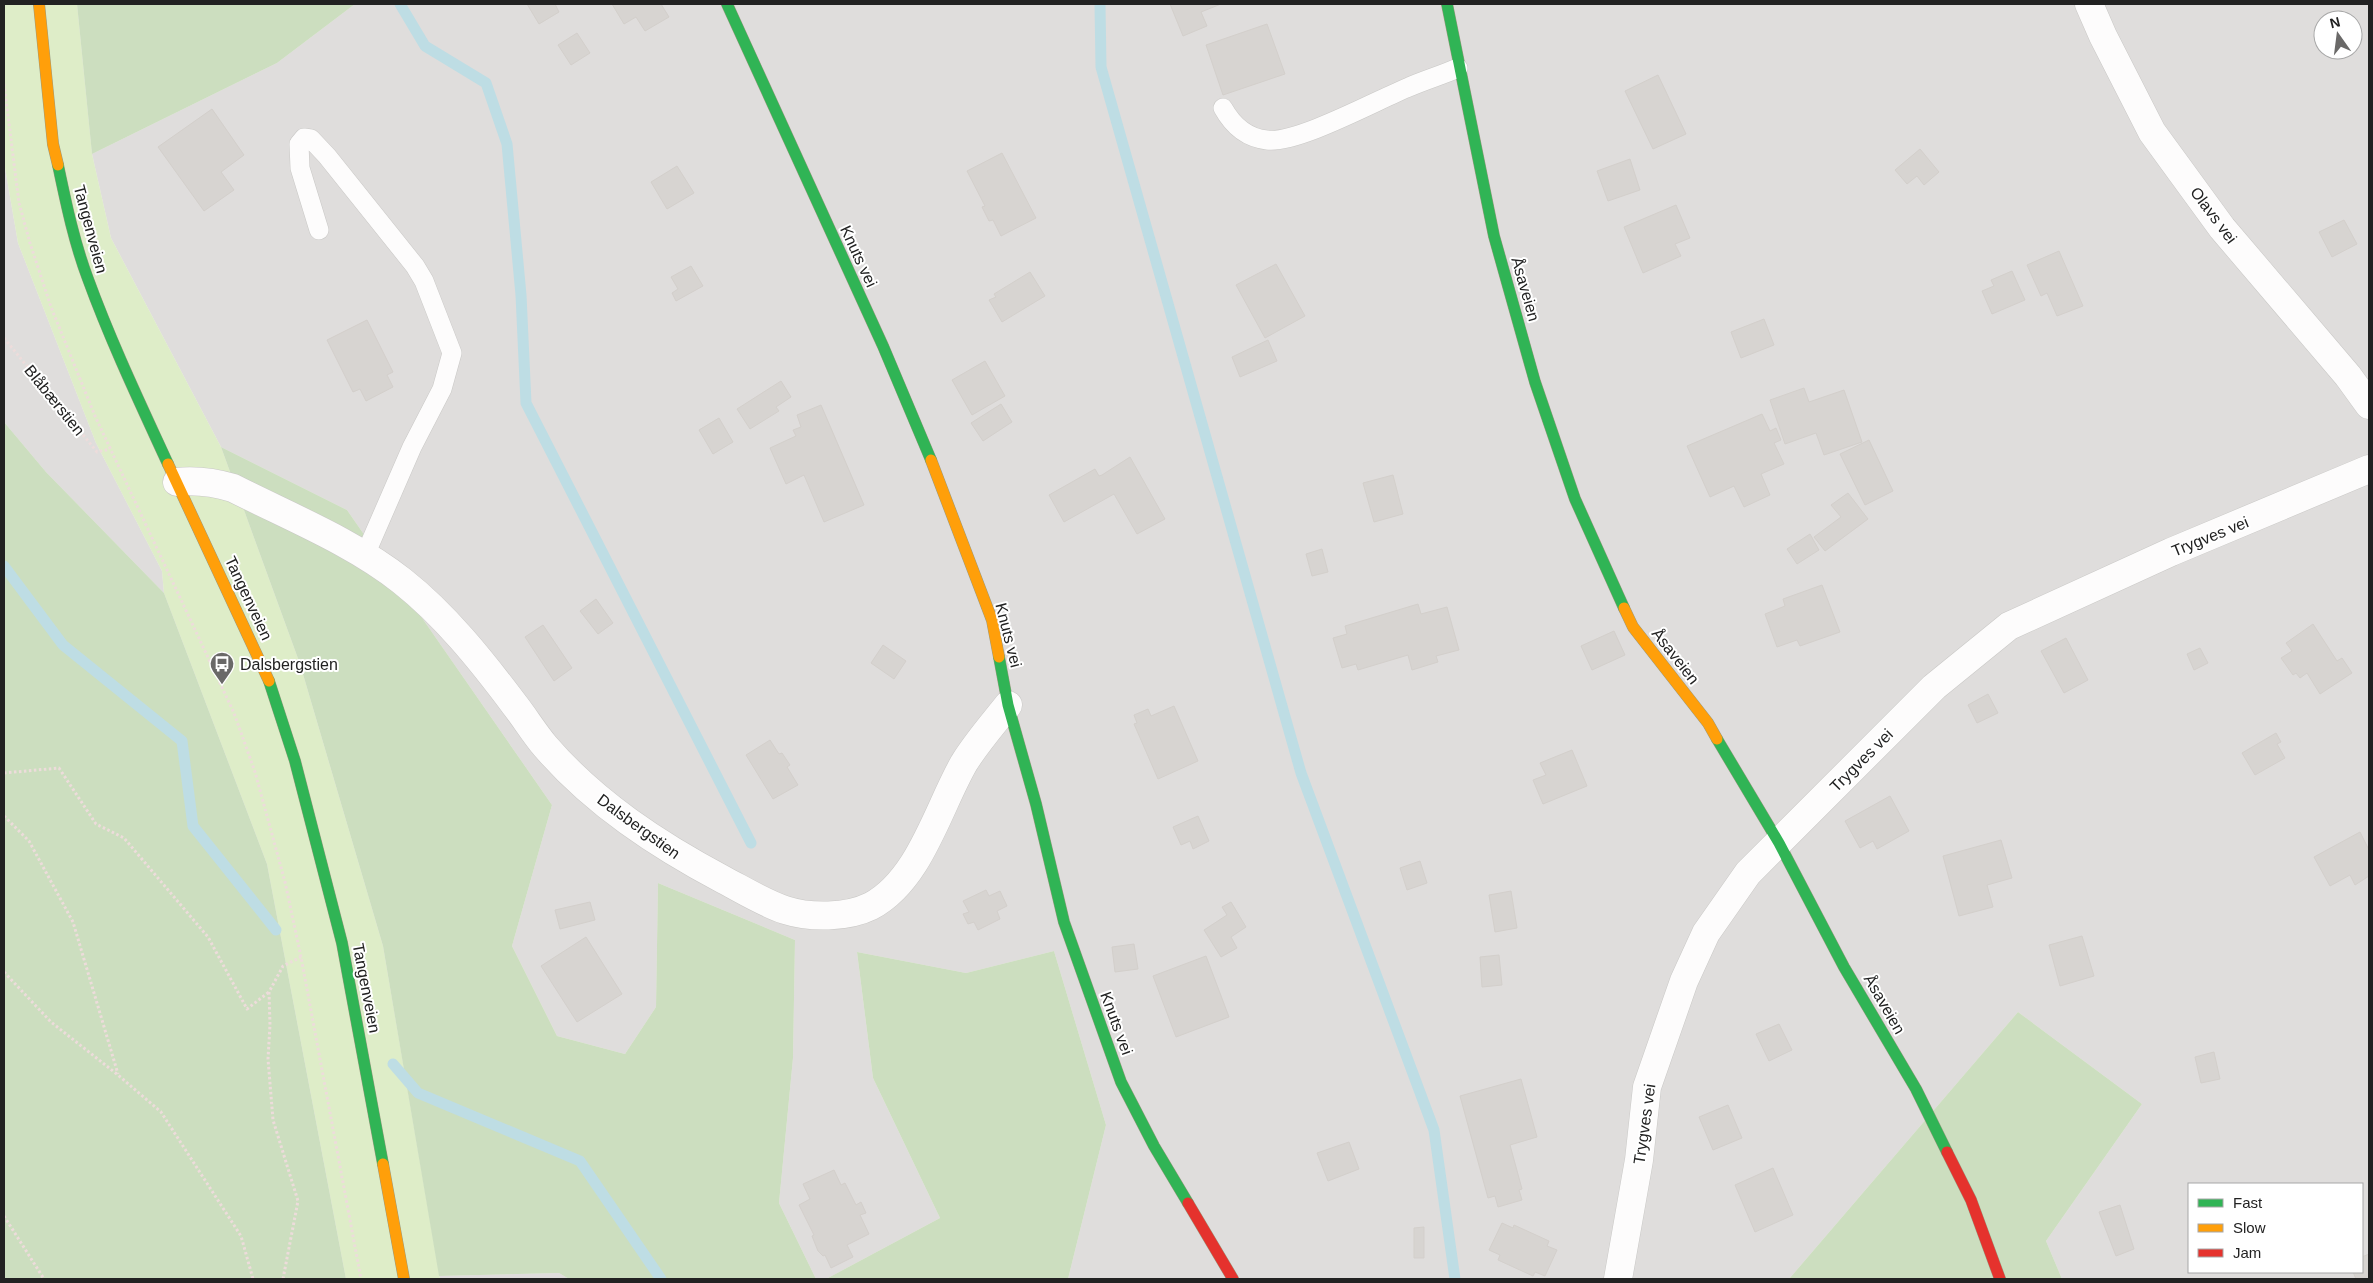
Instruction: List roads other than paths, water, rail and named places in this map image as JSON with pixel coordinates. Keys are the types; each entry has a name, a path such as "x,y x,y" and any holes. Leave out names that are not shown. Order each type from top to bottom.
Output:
{"street":[{"name":"Tangenveien","path":"39,4 53,144 70,220 86,278 111,340 270,684 295,761 320,851 342,943 404,1279"},
{"name":"Knuts vei","path":"727,4 883,346 941,484 992,620 1008,705 1064,922 1121,1082 1154,1146 1233,1279"},
{"name":"Åsaveien","path":"1447,4 1458,68 1494,236 1535,382 1575,499 1633,627 1708,723 1779,843 1844,967 1916,1089 1971,1200 2000,1279"},
{"name":"Olavs vei","path":"2089,4 2102,36 2152,132 2222,228 2348,376 2369,405"},
{"name":"Trygves vei","path":"1618,1279 1624,1235 1639,1160 1647,1087 1684,981 1706,933 1748,873 1934,687 2009,626 2171,552 2369,468"},
{"name":"Dalsbergstien","path":"177,482 194,480 233,488 365,555 402,581 438,613 513,702 546,746 609,808 690,862 784,910 807,914 839,915 870,906 893,888 919,854 964,764 1008,705"}],"lane":[{"path":"1223,108 1230,121 1240,130 1267,140 1281,140 1312,130 1458,68"},
{"path":"320,230 300,168 299,144 304,138 311,139 327,156 415,266 424,281 452,353 442,389 412,447 365,555"}],"waterway":[{"path":"400,4 425,46 486,83 507,144 521,295 526,403 751,843"},
{"path":"1100,4 1101,67 1301,773 1434,1130 1455,1279"},
{"path":"4,566 63,645 182,741 193,826 276,930"},
{"path":"393,1064 418,1093 580,1161 661,1279"}],"place":[{"name":"Dalsbergstien","path":"222,685"}]}
